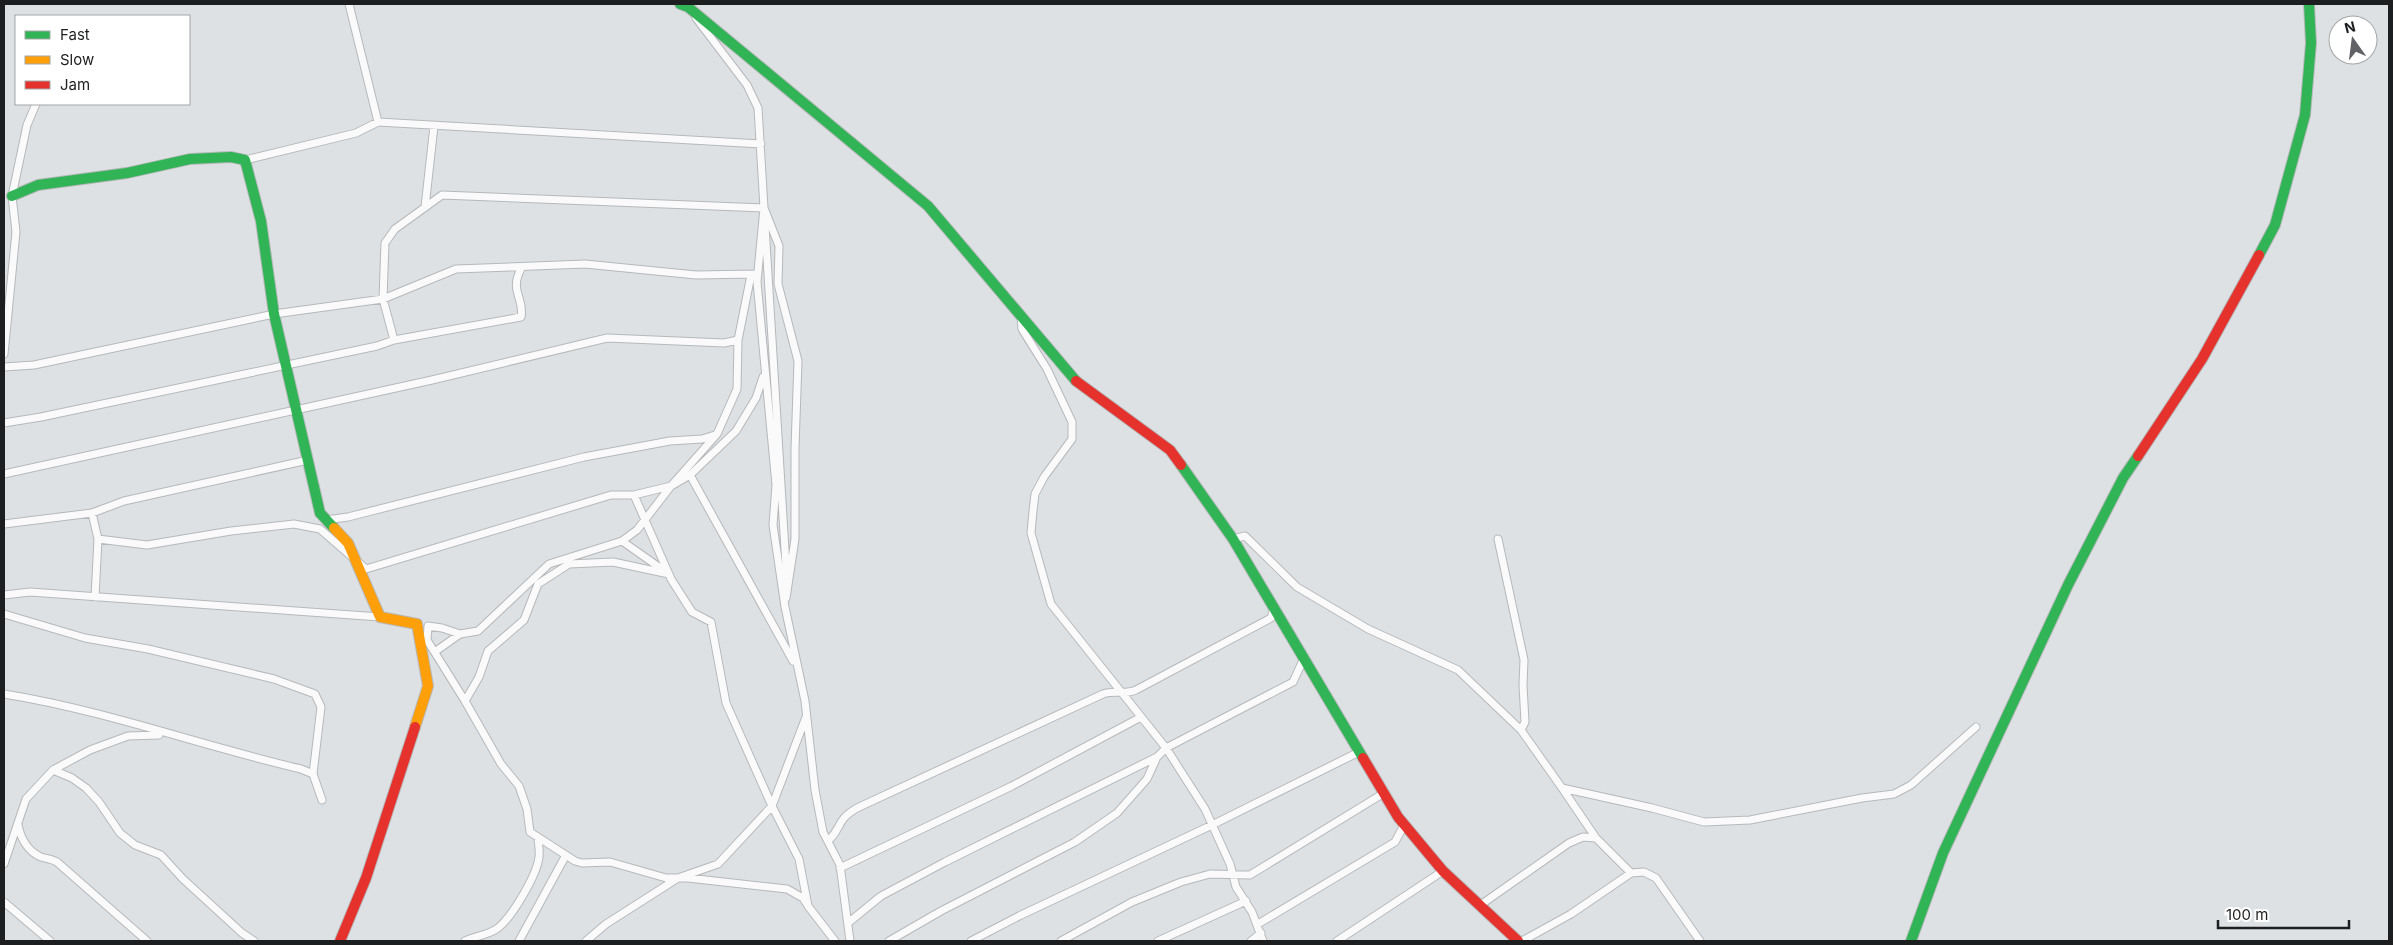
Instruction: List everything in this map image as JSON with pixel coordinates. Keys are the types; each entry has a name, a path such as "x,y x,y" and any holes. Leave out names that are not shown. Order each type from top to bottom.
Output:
{"street":[{"path":"349,4 378,122"},
{"path":"1910,941 1943,853 2068,585 2123,478 2202,359 2276,225 2305,115 2311,43 2309,4"},
{"path":"684,5 747,85 758,108 787,591"},
{"path":"684,5 928,206 1080,386 1170,450 1233,539 1404,825 1443,871 1518,941"},
{"path":"4,354 16,232 12,196 27,125 36,105"},
{"path":"12,196 38,184 127,173 190,159 231,157 245,160 356,133 378,122 761,140"},
{"path":"425,208 434,126"},
{"path":"245,160 261,221 274,314 320,513 348,543 380,617"},
{"path":"394,340 383,299 385,243 395,230 442,195 764,208"},
{"path":"436,651 460,634 478,631 549,564 622,540 637,530 644,518 717,434 737,389 738,340 754,275 764,208"},
{"path":"764,208 778,246 778,284 798,361 795,448 796,539 785,607"},
{"path":"4,367 34,365 274,314 383,299 456,269 585,264 696,275 754,275"},
{"path":"4,423 41,418 286,363 377,346 394,340 521,317 520,302 515,287 522,267"},
{"path":"754,275 776,486 773,525 785,607 807,714 814,790 823,832 840,868 850,941"},
{"path":"1021,317 1022,329 1047,368 1072,422 1072,439 1044,477 1035,494 1031,533 1035,554 1051,604 1166,748 1204,809 1230,864 1236,887 1258,924 1263,941"},
{"path":"4,474 432,380 607,338 724,343 738,340"},
{"path":"98,539 147,544 231,531 294,524 320,529 354,556 366,569 611,495 634,495 671,486 690,475 736,431 756,398 765,373"},
{"path":"326,520 348,517 584,457 670,441 702,439 717,434"},
{"path":"4,524 92,513 124,500 308,460"},
{"path":"690,475 798,668"},
{"path":"634,495 669,574 692,612 712,622 726,703 772,806 800,860 808,906"},
{"path":"92,513 98,539 95,597"},
{"path":"1233,539 1245,536 1298,586 1368,629 1458,670 1521,730 1596,838 1631,872"},
{"path":"1498,539 1524,660 1525,722 1521,730"},
{"path":"622,540 669,574"},
{"path":"465,701 479,677 488,651 524,620 538,584 569,564 613,562 669,574"},
{"path":"4,595 30,592 380,617 417,624 428,686 366,878 340,941"},
{"path":"828,842 836,833 841,819 857,808 1103,694 1112,691 1129,694 1255,628 1271,618 1274,608"},
{"path":"4,614 85,638 148,649 274,679 316,694 321,708 313,774 322,800"},
{"path":"460,634 428,626 427,640 436,651 442,667 465,701 501,764 519,786 528,810 530,832 582,863 610,862 652,875 787,890 803,898 835,941"},
{"path":"848,922 882,896 945,862 1157,756 1166,748 1293,682 1304,658"},
{"path":"4,694 50,702 301,769 313,774"},
{"path":"586,941 606,924 678,878 718,864 772,806 807,714"},
{"path":"840,868 934,825 1034,775 1141,717"},
{"path":"1562,788 1652,808 1704,822 1750,820 1862,798 1894,794 1911,785 1976,727"},
{"path":"4,864 26,799 53,770 90,750 128,736 168,735"},
{"path":"971,941 1212,826 1359,752"},
{"path":"889,941 941,911 1075,842 1117,813 1147,779 1157,756"},
{"path":"53,770 72,778 86,788 120,833 135,845 161,855 183,879 242,933 254,941"},
{"path":"1061,941 1132,902 1181,882 1210,874 1233,874 1241,877 1250,875 1384,793"},
{"path":"18,824 21,838 26,846 41,857 57,862 147,941"},
{"path":"1258,924 1395,842 1404,825"},
{"path":"465,941 498,928 509,916 536,867 539,857 538,837"},
{"path":"1479,906 1569,843 1583,837 1596,838"},
{"path":"519,941 566,855"},
{"path":"1337,941 1443,871"},
{"path":"1522,941 1571,914 1631,872 1644,872 1656,878 1700,941"},
{"path":"1158,941 1246,901"},
{"path":"4,902 50,941"},
{"path":"1250,941 1261,933"}],"traffic: fast":[{"path":"680,4 688,7 928,206 1076,381"},
{"path":"2259,255 2275,225 2305,115 2311,43 2309,4"},
{"path":"12,196 38,185 127,173 190,159 231,157 245,160 261,221 274,314 320,513 334,528"},
{"path":"1911,941 1943,853 2068,585 2123,478 2138,456"},
{"path":"1181,465 1233,539 1363,758"}],"traffic: slow":[{"path":"334,528 348,543 380,617 417,624 428,686 415,727"}],"traffic: jam":[{"path":"2138,456 2202,359 2259,255"},
{"path":"1076,381 1170,450 1181,465"},
{"path":"340,941 366,878 415,727"},
{"path":"1363,758 1398,817 1443,871 1518,941"}]}
